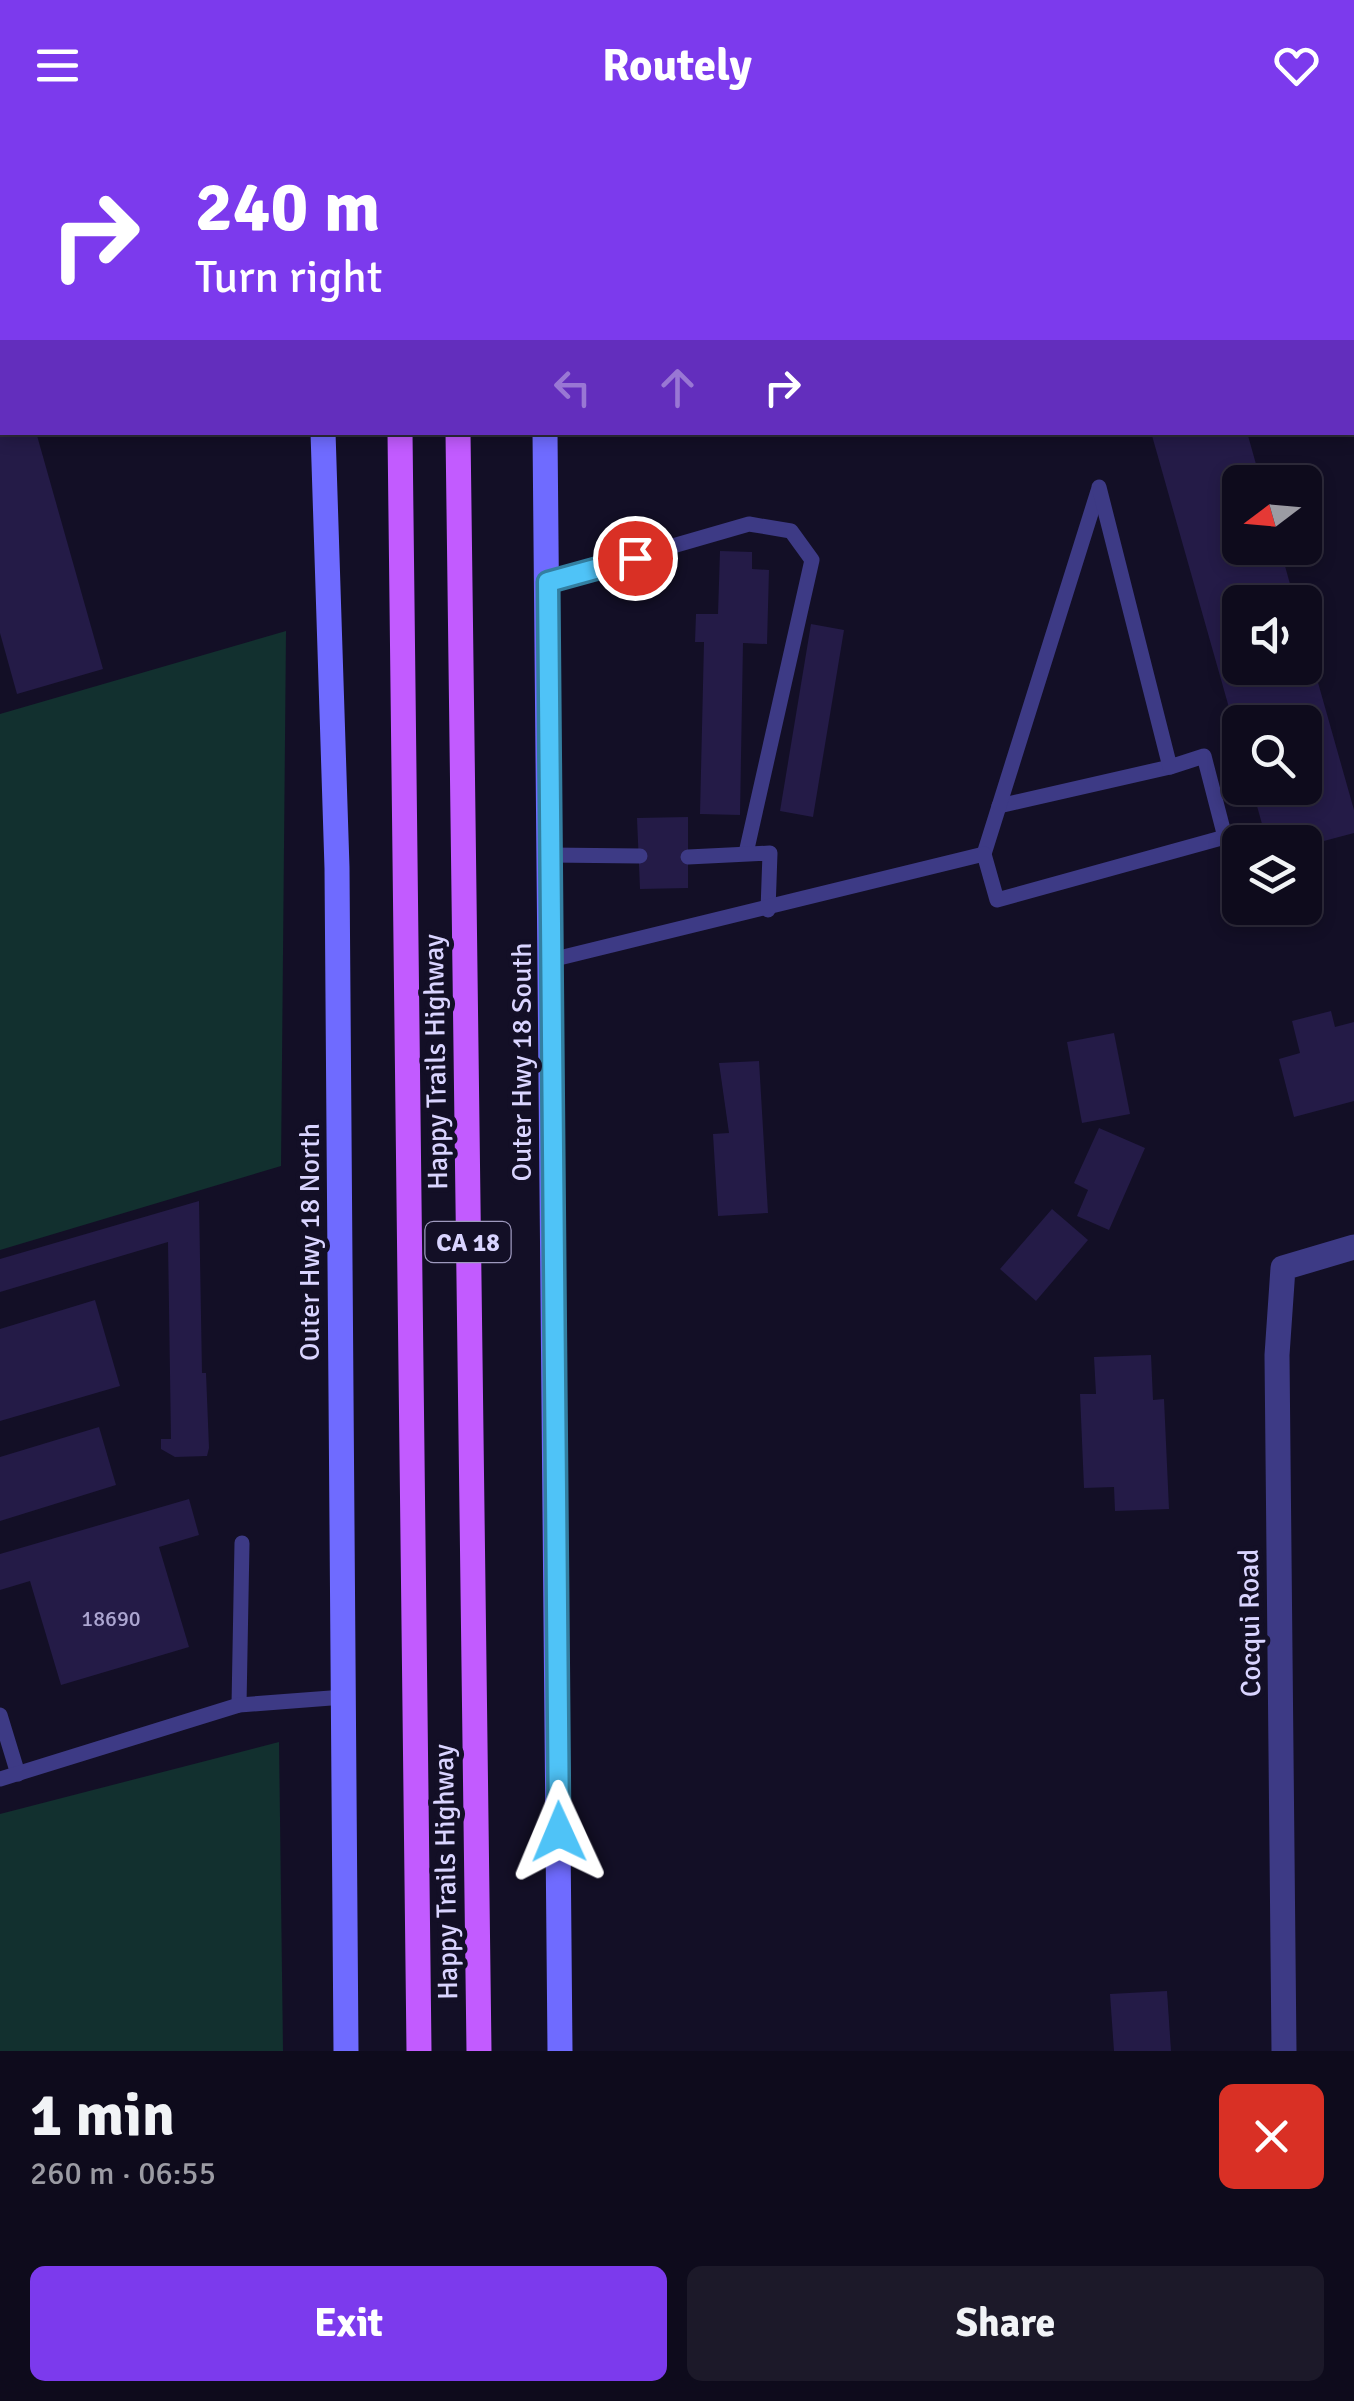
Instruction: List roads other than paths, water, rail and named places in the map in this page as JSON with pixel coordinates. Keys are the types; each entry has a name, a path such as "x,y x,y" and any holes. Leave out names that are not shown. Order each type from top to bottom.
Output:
{"main road":[{"name":"Happy Trails Highway","path":"400,435 419,2051"},
{"name":"Happy Trails Highway","path":"458,435 478,2051"}],"street":[{"name":"Outer Hwy 18 North","path":"324,435 337,868 346,2051"},
{"name":"Outer Hwy 18 South","path":"546,435 560,2051"},
{"name":"Cocqui Road","path":"1284,2051 1277,1355 1283,1268 1354,1246"}],"lane":[{"path":"999,806 1170,768 1204,756 1225,837 997,900 984,854 999,806 1099,488 1170,768"},
{"path":"548,582 749,524 790,531 812,560 746,853"},
{"path":"688,856 770,853 768,910"},
{"path":"552,960 984,854"},
{"path":"550,856 640,856"},
{"path":"240,1706 242,1542"},
{"path":"0,1780 240,1706 344,1697"},
{"path":"0,1715 18,1774"}]}
